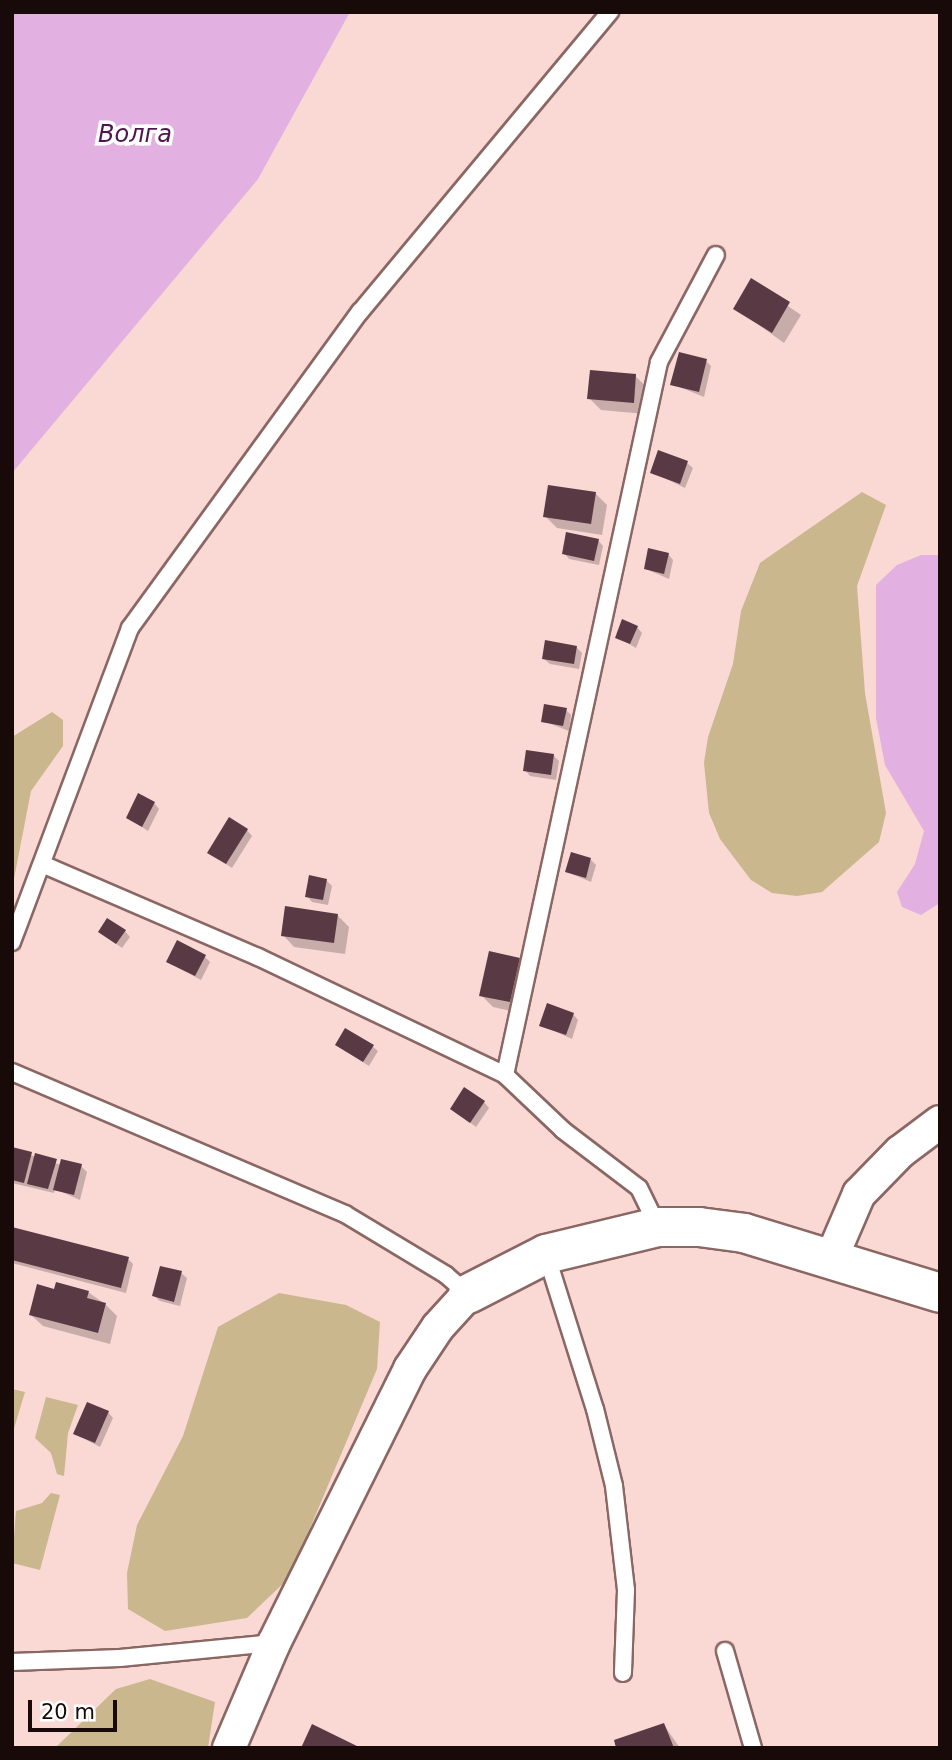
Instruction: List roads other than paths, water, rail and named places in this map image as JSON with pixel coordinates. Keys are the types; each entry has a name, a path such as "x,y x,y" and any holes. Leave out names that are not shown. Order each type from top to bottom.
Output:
{"street":[{"path":"831,1259 859,1194 900,1152 940,1122"},
{"path":"229,1748 274,1643 410,1369 438,1327 468,1294 546,1254 658,1227 744,1233 940,1293"}],"lane":[{"path":"12,942 130,628 360,312 610,12"},
{"path":"505,1076 659,362 716,255"},
{"path":"41,864 258,957 505,1076 563,1129 639,1188 658,1227"},
{"path":"12,1072 345,1214 446,1275 468,1294"},
{"path":"546,1254 595,1409 614,1486 625,1590 623,1673"},
{"path":"12,1662 120,1658 274,1643"},
{"path":"725,1651 753,1748"}],"water":[{"name":"Волга","path":"12,12 350,12 258,179 12,473"},
{"path":"921,555 940,555 940,903 921,915 902,907 897,892 915,864 924,831 885,765 876,718 876,585 897,565"}]}
